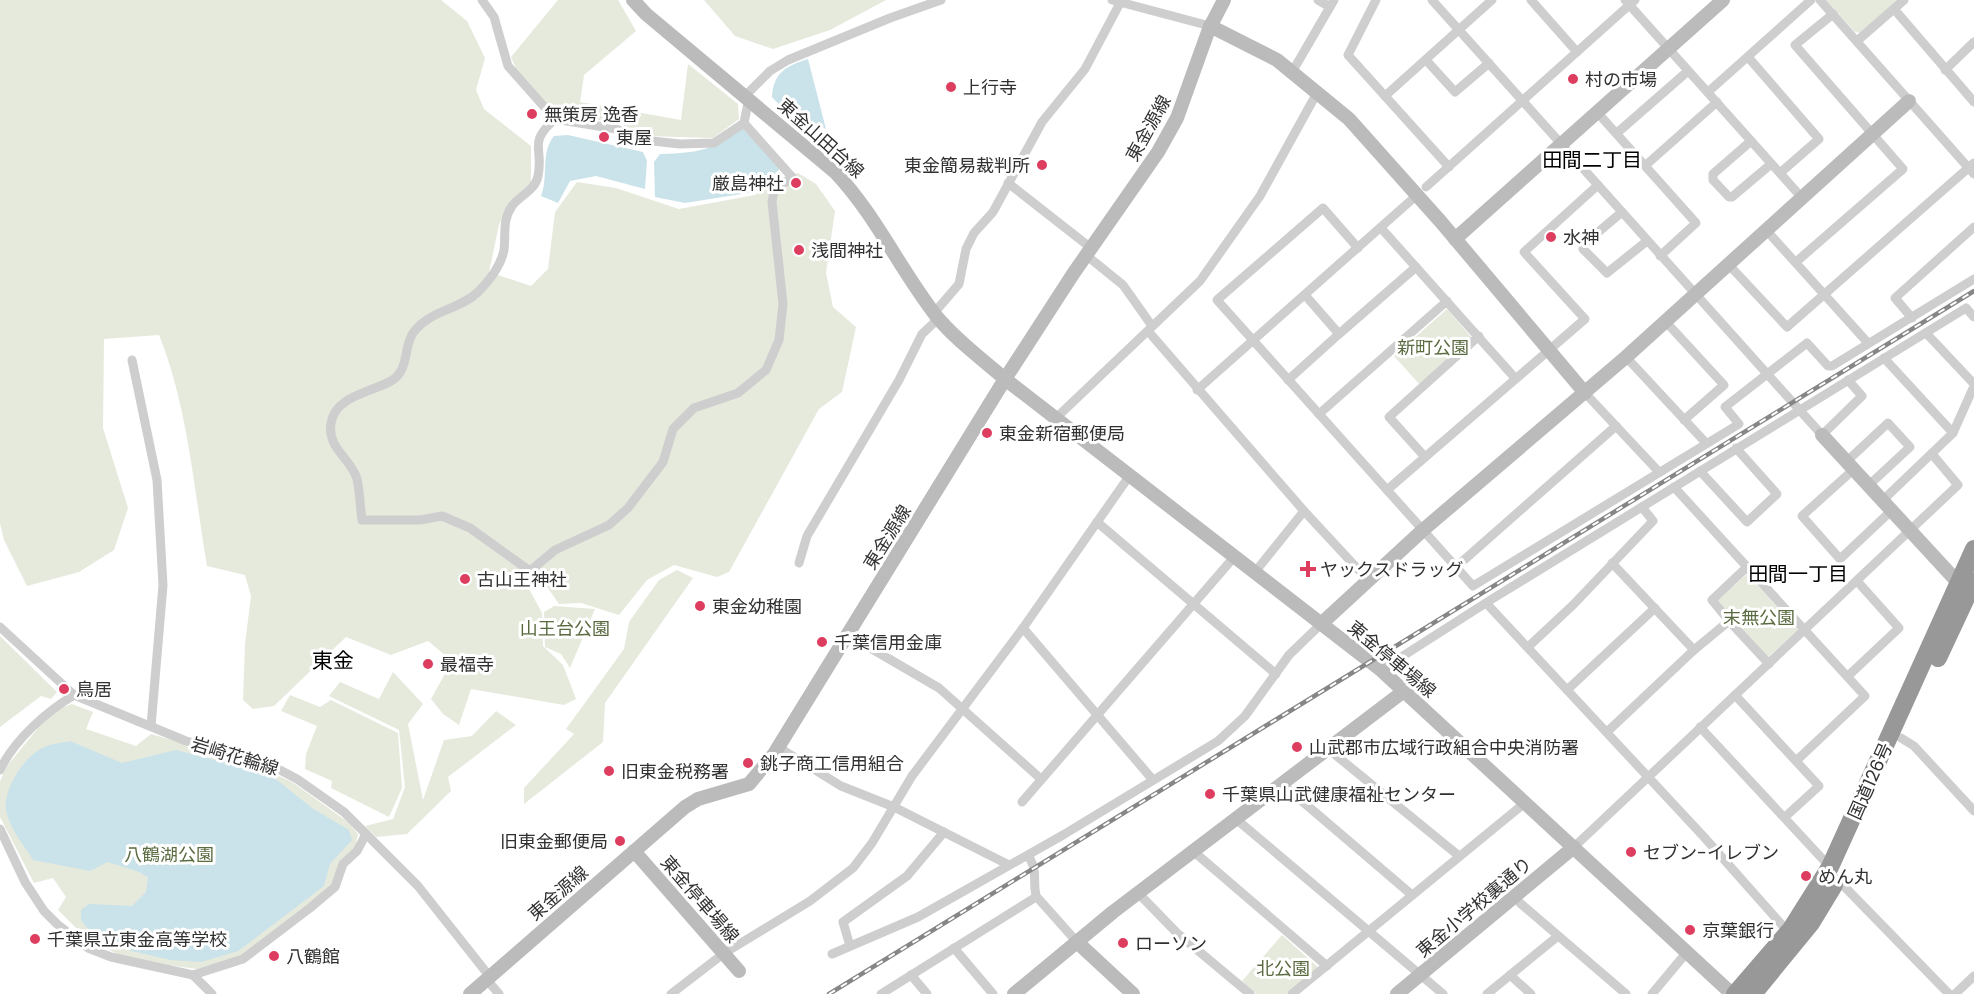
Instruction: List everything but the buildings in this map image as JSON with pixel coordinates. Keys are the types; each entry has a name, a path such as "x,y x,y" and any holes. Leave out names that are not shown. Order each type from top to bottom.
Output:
{"highway":[{"name":"国道126号","path":"1836,873 1850,851 1969,589 1974,549"},
{"name":"国道126号","path":"1753,994 1811,923 1969,589"},
{"path":"1734,994 1791,928 1814,895 1823,889 1836,873"}],"main road":[{"name":"東金山田台線","path":"633,0 646,14 836,173 861,200 937,316 957,338 1005,379"},
{"name":"東金源線","path":"470,994 691,803 749,784 778,747 1005,379 1166,140 1181,108 1210,26 1224,0"},
{"path":"1455,239 1723,0"},
{"path":"1210,26 1277,60 1291,74 1318,92 1348,119 1422,191 1455,239 1548,352 1585,393"},
{"path":"1321,624 1423,530 1585,393 1729,266 1909,101"},
{"name":"東金停車場線","path":"1005,379 1381,670 1734,994"},
{"path":"1822,435 1910,532 1969,589"},
{"path":"1014,994 1138,893 1404,691"},
{"name":"東金小学校裏通り","path":"1396,994 1574,847"},
{"name":"東金停車場線","path":"634,851 740,971"},
{"path":"1077,942 1133,994"}],"street":[{"path":"482,0 494,17 508,66 555,119 616,129 643,140 680,144 714,143 744,123"},
{"path":"555,119 541,131 537,143 539,175 535,186 513,205 503,225 504,250 497,269 477,293 429,317 412,334 405,363 394,380 339,406 331,423 333,445 357,477 362,520 420,520 442,516 470,528 530,571 555,550 609,525 628,508 663,462 673,429 694,408 738,393 766,370 779,340 783,303 772,202 774,191 792,177 744,123 747,97 770,71 788,60 890,18 941,0"},
{"path":"1291,74 1332,3 1318,0"},
{"path":"1376,0 1348,55 1449,167"},
{"path":"1432,0 1822,435 1862,396 1848,380"},
{"path":"1385,96 1492,0"},
{"path":"1532,0 1577,52"},
{"path":"1708,92 1812,0"},
{"path":"1729,266 1787,327 1972,168 1820,0"},
{"path":"1857,41 1904,0"},
{"path":"799,563 807,536 889,398 922,334 959,284 966,249 974,233 993,212 1042,122 1085,69 1116,1 1210,26"},
{"path":"1197,390 1523,101 1630,2 1668,49 1803,199"},
{"path":"1894,9 1974,102"},
{"path":"1796,262 1903,169 1795,45 1833,14"},
{"path":"1945,70 1974,42"},
{"path":"1748,57 1819,139 1780,173"},
{"path":"1426,60 1455,92 1489,63"},
{"path":"1617,134 1688,71"},
{"path":"1056,418 1200,281 1243,222 1318,92"},
{"path":"1646,165 1717,102"},
{"path":"1597,112 1696,223 1660,256"},
{"path":"1751,141 1713,174 1713,180 1729,197 1735,195 1771,164"},
{"path":"1008,183 1089,252 1123,285 1150,329 1197,390 1368,580"},
{"path":"1387,490 1586,319 1524,252 1598,185"},
{"path":"1358,248 1323,208 1217,300 1473,586 1739,423 1725,407 1768,376 1807,343 1828,366 1974,279"},
{"path":"1622,212 1584,244 1583,249 1607,273 1647,241"},
{"path":"1911,318 1895,298 1974,227"},
{"path":"1381,228 1515,378"},
{"path":"1767,231 1868,343"},
{"path":"1288,380 1416,267"},
{"path":"1305,296 1339,334"},
{"path":"1319,414 1447,301"},
{"path":"1381,670 1736,448 1966,308 1974,316"},
{"path":"1666,322 1724,384 1684,420"},
{"path":"1868,486 1910,447 1888,423 1802,516 1840,559 1932,453 1953,434 1974,385 1926,333"},
{"path":"1425,457 1389,417 1479,336"},
{"path":"1626,357 1706,443"},
{"path":"1884,358 1953,434"},
{"path":"132,360 157,480 163,585 151,726"},
{"path":"1585,393 1659,472"},
{"path":"1456,567 1616,426"},
{"path":"1700,471 1747,522 1777,494 1736,448"},
{"path":"1574,847 1958,485 1932,453"},
{"path":"671,994 723,954 810,901 854,868 912,776 1023,628 1130,475"},
{"path":"1674,488 1865,696 1796,761"},
{"path":"1528,647 1574,605 1653,521 1642,507"},
{"path":"1255,572 1304,511"},
{"path":"1097,522 1276,674"},
{"path":"1022,802 1235,556"},
{"path":"1612,563 1694,650"},
{"path":"1747,567 1712,600 1769,664"},
{"path":"1848,676 1899,628 1857,581"},
{"path":"1487,604 1648,776 1782,925"},
{"path":"1567,690 1655,608"},
{"path":"1607,732 1694,650 1729,621"},
{"path":"832,954 918,917 1028,855 1153,780 1232,729 1258,701 1289,655 1321,624"},
{"name":"岩崎花輪線","path":"0,627 74,695 186,741 275,766 344,812 418,885 499,994"},
{"path":"1023,628 1153,780"},
{"path":"848,635 939,688 1041,779"},
{"path":"0,770 30,730 52,709 74,695"},
{"path":"1735,695 1819,786 1785,817"},
{"path":"1700,728 1949,994"},
{"path":"1901,738 1914,746 1974,811"},
{"path":"778,747 841,786 894,807 1009,865"},
{"path":"1328,748 1459,856"},
{"path":"1282,784 1412,895"},
{"path":"1292,994 1526,802"},
{"path":"1236,819 1443,994"},
{"path":"0,829 24,882 44,911 88,948 111,957 193,975 243,959 310,908 335,887 343,864 357,850 366,834"},
{"path":"850,946 843,922 907,876 945,832"},
{"path":"1193,851 1327,966"},
{"path":"1028,855 1036,874 1034,886 1036,897 1077,942"},
{"path":"1138,893 1177,933 1250,994"},
{"path":"881,994 1036,897"},
{"path":"1520,903 1626,994"},
{"path":"1487,994 1558,936"},
{"path":"954,948 993,994"},
{"path":"1652,994 1687,952"},
{"path":"193,975 212,994"},
{"path":"911,975 927,994"},
{"path":"1509,975 1531,994"},
{"path":"1955,994 1974,976"}],"green space":[{"path":"0,0 441,0 467,21 485,58 476,90 484,109 531,146 531,183 510,201 499,225 489,272 531,286 548,269 555,212 577,182 616,188 679,209 755,195 772,181 798,173 816,184 835,211 826,273 833,307 856,327 842,392 819,409 729,572 717,577 674,565 647,580 619,615 581,603 559,604 532,565 520,572 542,613 543,646 563,665 576,699 564,705 471,689 459,725 443,714 431,699 452,661 428,641 391,655 346,637 274,706 253,709 243,700 245,644 251,596 245,575 207,566 184,420 169,362 159,335 104,339 103,428 128,508 114,550 79,572 27,586 4,540 0,523"},
{"path":"558,0 618,0 636,31 584,75 580,102 681,120 688,64 738,104 739,119 713,138 646,136 621,124 562,113 525,89 511,57"},
{"path":"704,0 886,0 830,30 773,49 735,36"},
{"path":"1826,0 1899,0 1861,33 1855,32"},
{"name":"新町公園","path":"1447,309 1472,338 1420,385 1394,356"},
{"path":"677,570 693,578 605,703 603,742 524,804 524,788 574,734 566,729 624,649 629,622 659,580"},
{"name":"末無公園","path":"1747,574 1798,630 1768,657 1717,601"},
{"name":"山王台公園","path":"554,606 595,609 570,668 561,654 545,647 544,612"},
{"path":"0,636 57,692 51,699 41,696 0,727"},
{"path":"393,672 423,704 408,724 423,800 444,740 472,736 496,711 516,725 448,777 451,791 407,834 376,837 365,826 393,819 405,787 399,730 329,696 340,682 379,699"},
{"path":"290,695 320,707 331,700 398,733 402,788 389,817 331,788 332,781 305,769 306,754 317,726 281,711"},
{"name":"八鶴湖公園","path":"72,704 93,712 86,729 136,746 151,734 248,762 292,782 348,822 358,834 355,847 332,886 242,956 197,969 130,960 88,940 58,910 66,897 53,878 34,883 0,817 0,781 7,766 52,711"},
{"name":"北公園","path":"1282,935 1319,968 1286,994 1256,994 1242,981"}],"water":[{"path":"808,59 826,129 784,110 772,97 778,76 787,68"},
{"path":"744,128 781,168 754,192 685,203 655,197 654,162 660,154 705,149"},
{"path":"568,135 643,152 647,161 645,189 596,176 570,181 558,203 541,196 550,143 554,136"},
{"name":"八鶴湖公園","path":"70,741 122,763 176,750 256,771 277,780 312,808 349,830 352,840 330,864 324,886 238,951 201,962 171,960 132,951 90,931 81,920 81,910 89,904 132,906 146,892 148,877 108,862 90,871 33,860 13,830 8,817 6,801 8,792 24,764 39,750"}],"railway":[{"path":"829,994 1974,291"}],"place":[{"name":"村の市場","path":"1573,79"},
{"name":"上行寺","path":"951,87"},
{"name":"無策房 逸香","path":"532,114"},
{"name":"東屋","path":"604,137"},
{"name":"東金簡易裁判所","path":"1042,165"},
{"name":"厳島神社","path":"796,183"},
{"name":"水神","path":"1551,237"},
{"name":"浅間神社","path":"799,250"},
{"name":"東金新宿郵便局","path":"987,433"},
{"name":"ヤックスドラッグ","path":"1308,569"},
{"name":"古山王神社","path":"465,579"},
{"name":"東金幼稚園","path":"700,606"},
{"name":"千葉信用金庫","path":"822,642"},
{"name":"最福寺","path":"428,664"},
{"name":"鳥居","path":"64,689"},
{"name":"山武郡市広域行政組合中央消防署","path":"1297,747"},
{"name":"銚子商工信用組合","path":"748,763"},
{"name":"旧東金税務署","path":"609,771"},
{"name":"千葉県山武健康福祉センター","path":"1210,794"},
{"name":"旧東金郵便局","path":"620,841"},
{"name":"セブン-イレブン","path":"1631,852"},
{"name":"めん丸","path":"1806,876"},
{"name":"京葉銀行","path":"1690,930"},
{"name":"千葉県立東金高等学校","path":"35,939"},
{"name":"ローソン","path":"1123,943"},
{"name":"八鶴館","path":"274,956"}],"district":[{"name":"田間二丁目","path":"1592,160"},
{"name":"田間一丁目","path":"1798,574"},
{"name":"東金","path":"333,660"}]}
